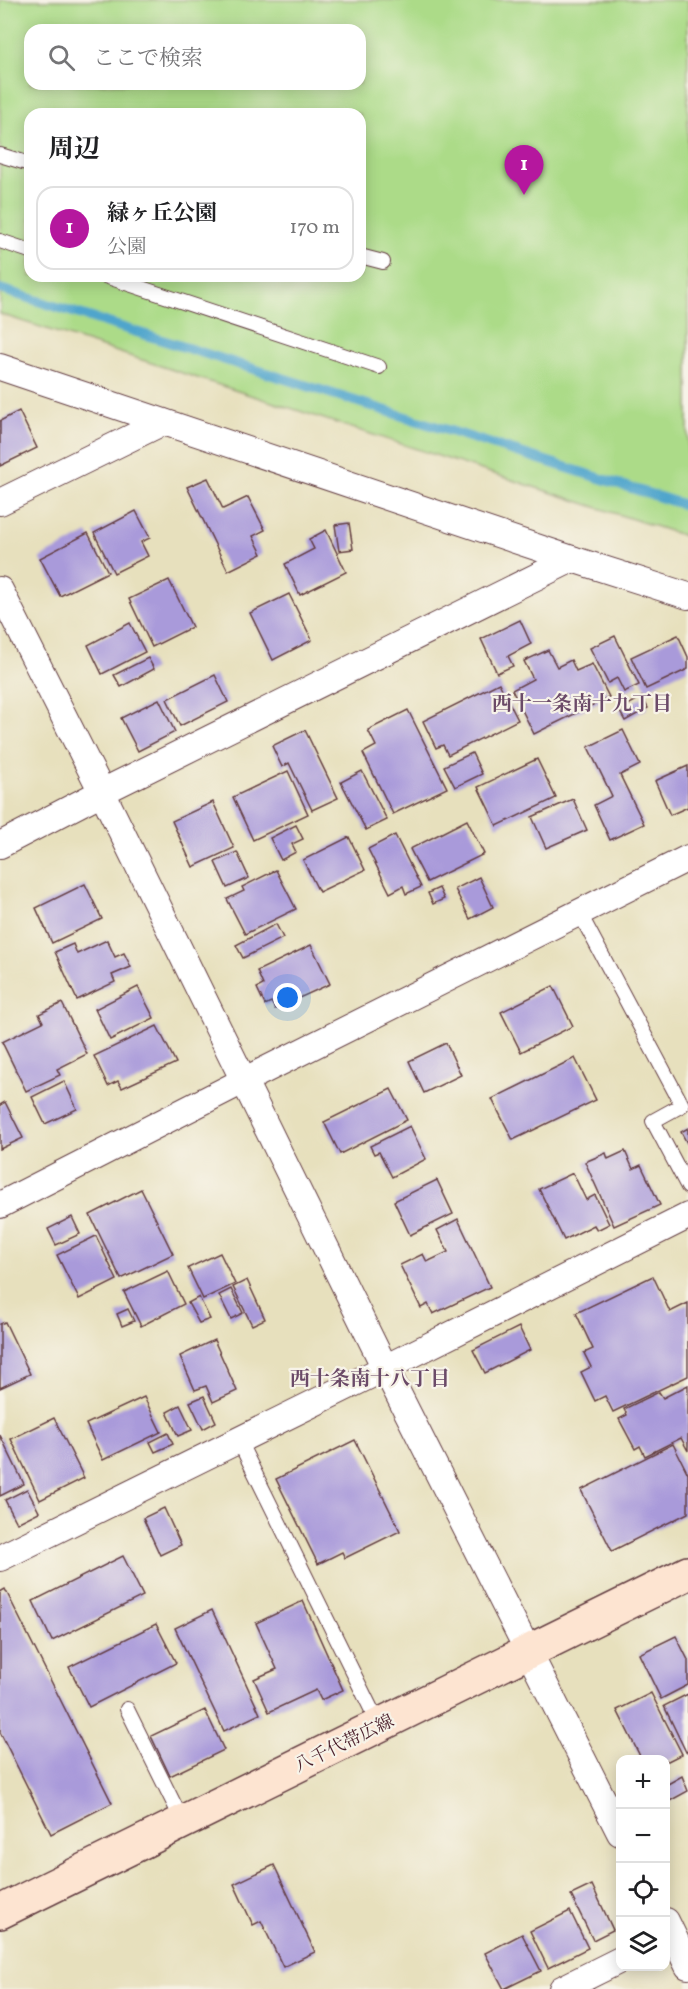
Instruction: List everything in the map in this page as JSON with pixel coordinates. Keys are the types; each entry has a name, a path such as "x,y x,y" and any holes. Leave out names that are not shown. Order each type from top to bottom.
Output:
{"main road":[{"name":"八千代帯広線","path":"0,1912 688,1573"}],"street":[{"path":"0,367 688,596"},
{"path":"0,502 163,422"},
{"path":"0,844 572,559"},
{"path":"0,590 102,792 385,1368 616,1823"},
{"path":"0,1205 688,858"},
{"path":"0,1558 688,1216"},
{"path":"673,1930 688,1966"},
{"path":"562,1989 616,1962"}],"lane":[{"path":"0,155 24,162"},
{"path":"0,241 24,249"},
{"path":"366,258 383,262"},
{"path":"123,282 379,367"},
{"path":"579,912 682,1105 653,1121 688,1187"},
{"path":"239,1440 380,1725"},
{"path":"127,1709 183,1822"}],"green space":[{"path":"0,0 688,0 688,537 0,314"}],"building":[{"path":"19,411 37,448 0,466 0,421"},
{"path":"208,478 223,509 248,497 265,530 253,536 262,554 228,571 187,487"},
{"path":"136,511 150,538 141,542 148,556 114,573 94,533"},
{"path":"349,523 353,549 339,551 335,525"},
{"path":"326,530 346,572 300,595 285,564 314,549 309,539"},
{"path":"88,533 108,572 60,596 40,558"},
{"path":"169,580 192,627 152,647 129,599"},
{"path":"289,594 312,640 273,660 250,613"},
{"path":"520,620 531,644 508,656 513,666 497,673 481,639"},
{"path":"130,623 145,652 102,674 88,645"},
{"path":"678,635 688,657 688,669 646,689 631,657"},
{"path":"615,636 639,685 624,692 617,678 608,683 590,648"},
{"path":"548,650 557,667 571,660 576,671 592,664 609,697 534,734 512,690 533,679 524,661"},
{"path":"148,658 154,669 121,687 114,675"},
{"path":"215,675 228,702 180,726 167,699"},
{"path":"499,683 518,720 448,755 443,745 436,748 423,721"},
{"path":"642,697 648,708 625,721 619,710"},
{"path":"159,699 175,732 138,751 121,718"},
{"path":"408,710 447,788 393,814 363,753 376,746 368,730"},
{"path":"305,730 338,798 312,810 289,763 282,767 272,746"},
{"path":"623,730 640,765 620,775 644,824 610,840 594,805 612,796 588,747"},
{"path":"472,753 482,774 455,787 444,766"},
{"path":"537,759 556,798 497,826 478,787"},
{"path":"688,766 688,807 670,815 655,781"},
{"path":"288,771 308,814 253,840 233,797"},
{"path":"362,771 387,820 366,830 341,782"},
{"path":"573,799 587,830 546,848 532,817"},
{"path":"213,802 234,848 193,867 172,821"},
{"path":"467,820 484,854 427,882 410,849"},
{"path":"296,825 303,839 292,844 296,852 281,860 270,838"},
{"path":"395,835 421,887 406,894 403,886 390,893 368,849"},
{"path":"349,837 365,870 319,892 303,860"},
{"path":"237,852 249,878 227,888 215,862"},
{"path":"276,870 296,909 245,934 227,899 244,891 242,887"},
{"path":"479,877 493,907 470,919 455,889"},
{"path":"85,884 102,919 52,943 36,908"},
{"path":"439,888 444,899 433,904 428,893"},
{"path":"276,924 283,938 243,958 236,945"},
{"path":"107,940 115,957 124,953 131,967 112,975 115,982 77,1000 55,952 73,944 77,954"},
{"path":"311,945 330,984 275,1009 271,1002 265,1005 257,988 263,985 257,971"},
{"path":"553,986 573,1026 521,1052 501,1012"},
{"path":"138,987 154,1018 110,1040 95,1009"},
{"path":"62,1003 87,1054 57,1069 60,1075 26,1091 2,1042 43,1022 39,1014"},
{"path":"157,1026 176,1063 122,1088 118,1081 108,1086 94,1056"},
{"path":"446,1043 461,1075 424,1093 409,1061"},
{"path":"575,1058 596,1100 513,1140 492,1099"},
{"path":"64,1081 77,1109 45,1124 32,1097"},
{"path":"391,1089 407,1120 340,1154 324,1122"},
{"path":"5,1102 23,1138 0,1149 0,1105"},
{"path":"410,1126 426,1159 392,1177 379,1152 374,1154 370,1146"},
{"path":"688,1128 688,1145 681,1132"},
{"path":"625,1151 633,1169 641,1165 660,1205 614,1226 585,1162 606,1153 608,1159"},
{"path":"573,1173 586,1200 595,1195 609,1224 597,1230 594,1225 564,1240 539,1189"},
{"path":"437,1180 453,1214 410,1235 394,1201"},
{"path":"141,1189 173,1254 121,1279 90,1215"},
{"path":"72,1217 80,1234 56,1245 48,1229"},
{"path":"458,1219 490,1287 433,1314 428,1304 421,1308 400,1265 423,1254 427,1262 448,1252 437,1230"},
{"path":"96,1236 117,1280 79,1299 57,1255"},
{"path":"220,1253 235,1284 203,1299 188,1268"},
{"path":"168,1271 184,1304 141,1326 124,1292"},
{"path":"653,1276 670,1312 688,1303 688,1376 613,1412 605,1396 595,1401 581,1372 591,1367 584,1353 593,1349 576,1313"},
{"path":"247,1280 265,1319 252,1325 233,1287"},
{"path":"231,1289 243,1313 231,1319 219,1295"},
{"path":"199,1297 210,1319 199,1323 188,1303"},
{"path":"128,1309 134,1321 122,1326 117,1314"},
{"path":"5,1322 30,1374 0,1388 0,1324"},
{"path":"519,1327 530,1350 485,1373 473,1350"},
{"path":"214,1340 237,1391 213,1402 206,1386 195,1390 180,1356"},
{"path":"688,1385 688,1451 681,1438 645,1456 640,1446 635,1449 619,1419 627,1415 624,1409 659,1392 663,1398"},
{"path":"204,1396 216,1422 203,1429 190,1402"},
{"path":"144,1397 161,1432 103,1460 86,1424"},
{"path":"180,1405 192,1430 178,1436 167,1412"},
{"path":"54,1418 84,1478 40,1500 11,1439"},
{"path":"168,1433 173,1444 155,1452 150,1442"},
{"path":"0,1435 24,1484 0,1496"},
{"path":"355,1440 400,1531 345,1558 342,1552 318,1564 276,1479"},
{"path":"673,1444 688,1474 688,1513 612,1551 581,1490"},
{"path":"27,1489 39,1512 17,1523 5,1500"},
{"path":"164,1508 181,1545 160,1555 143,1518"},
{"path":"123,1556 143,1596 52,1641 33,1601"},
{"path":"5,1589 112,1803 51,1834 0,1732 0,1592"},
{"path":"303,1601 343,1690 321,1700 316,1690 269,1712 254,1679 277,1669 256,1623"},
{"path":"212,1610 260,1714 224,1731 175,1628"},
{"path":"156,1624 176,1663 89,1707 69,1667"},
{"path":"676,1636 688,1660 688,1685 661,1699 639,1654"},
{"path":"651,1693 682,1754 670,1760 670,1755 640,1755 617,1710"},
{"path":"688,1694 688,1751 686,1752 664,1706"},
{"path":"205,1710 224,1750 170,1776 151,1736"},
{"path":"682,1776 688,1791 670,1801 670,1783"},
{"path":"274,1865 315,1952 283,1967 261,1921 253,1925 234,1884"},
{"path":"592,1885 613,1930 593,1940 571,1895"},
{"path":"570,1911 588,1948 548,1968 530,1931"},
{"path":"522,1934 541,1971 504,1989 485,1953"}],"waterway":[{"path":"0,289 688,506"}],"place":[{"name":"緑ヶ丘公園","path":"524,195"}],"district":[{"name":"西十一条南十九丁目","path":"582,703"},
{"name":"西十条南十八丁目","path":"370,1378"}]}
